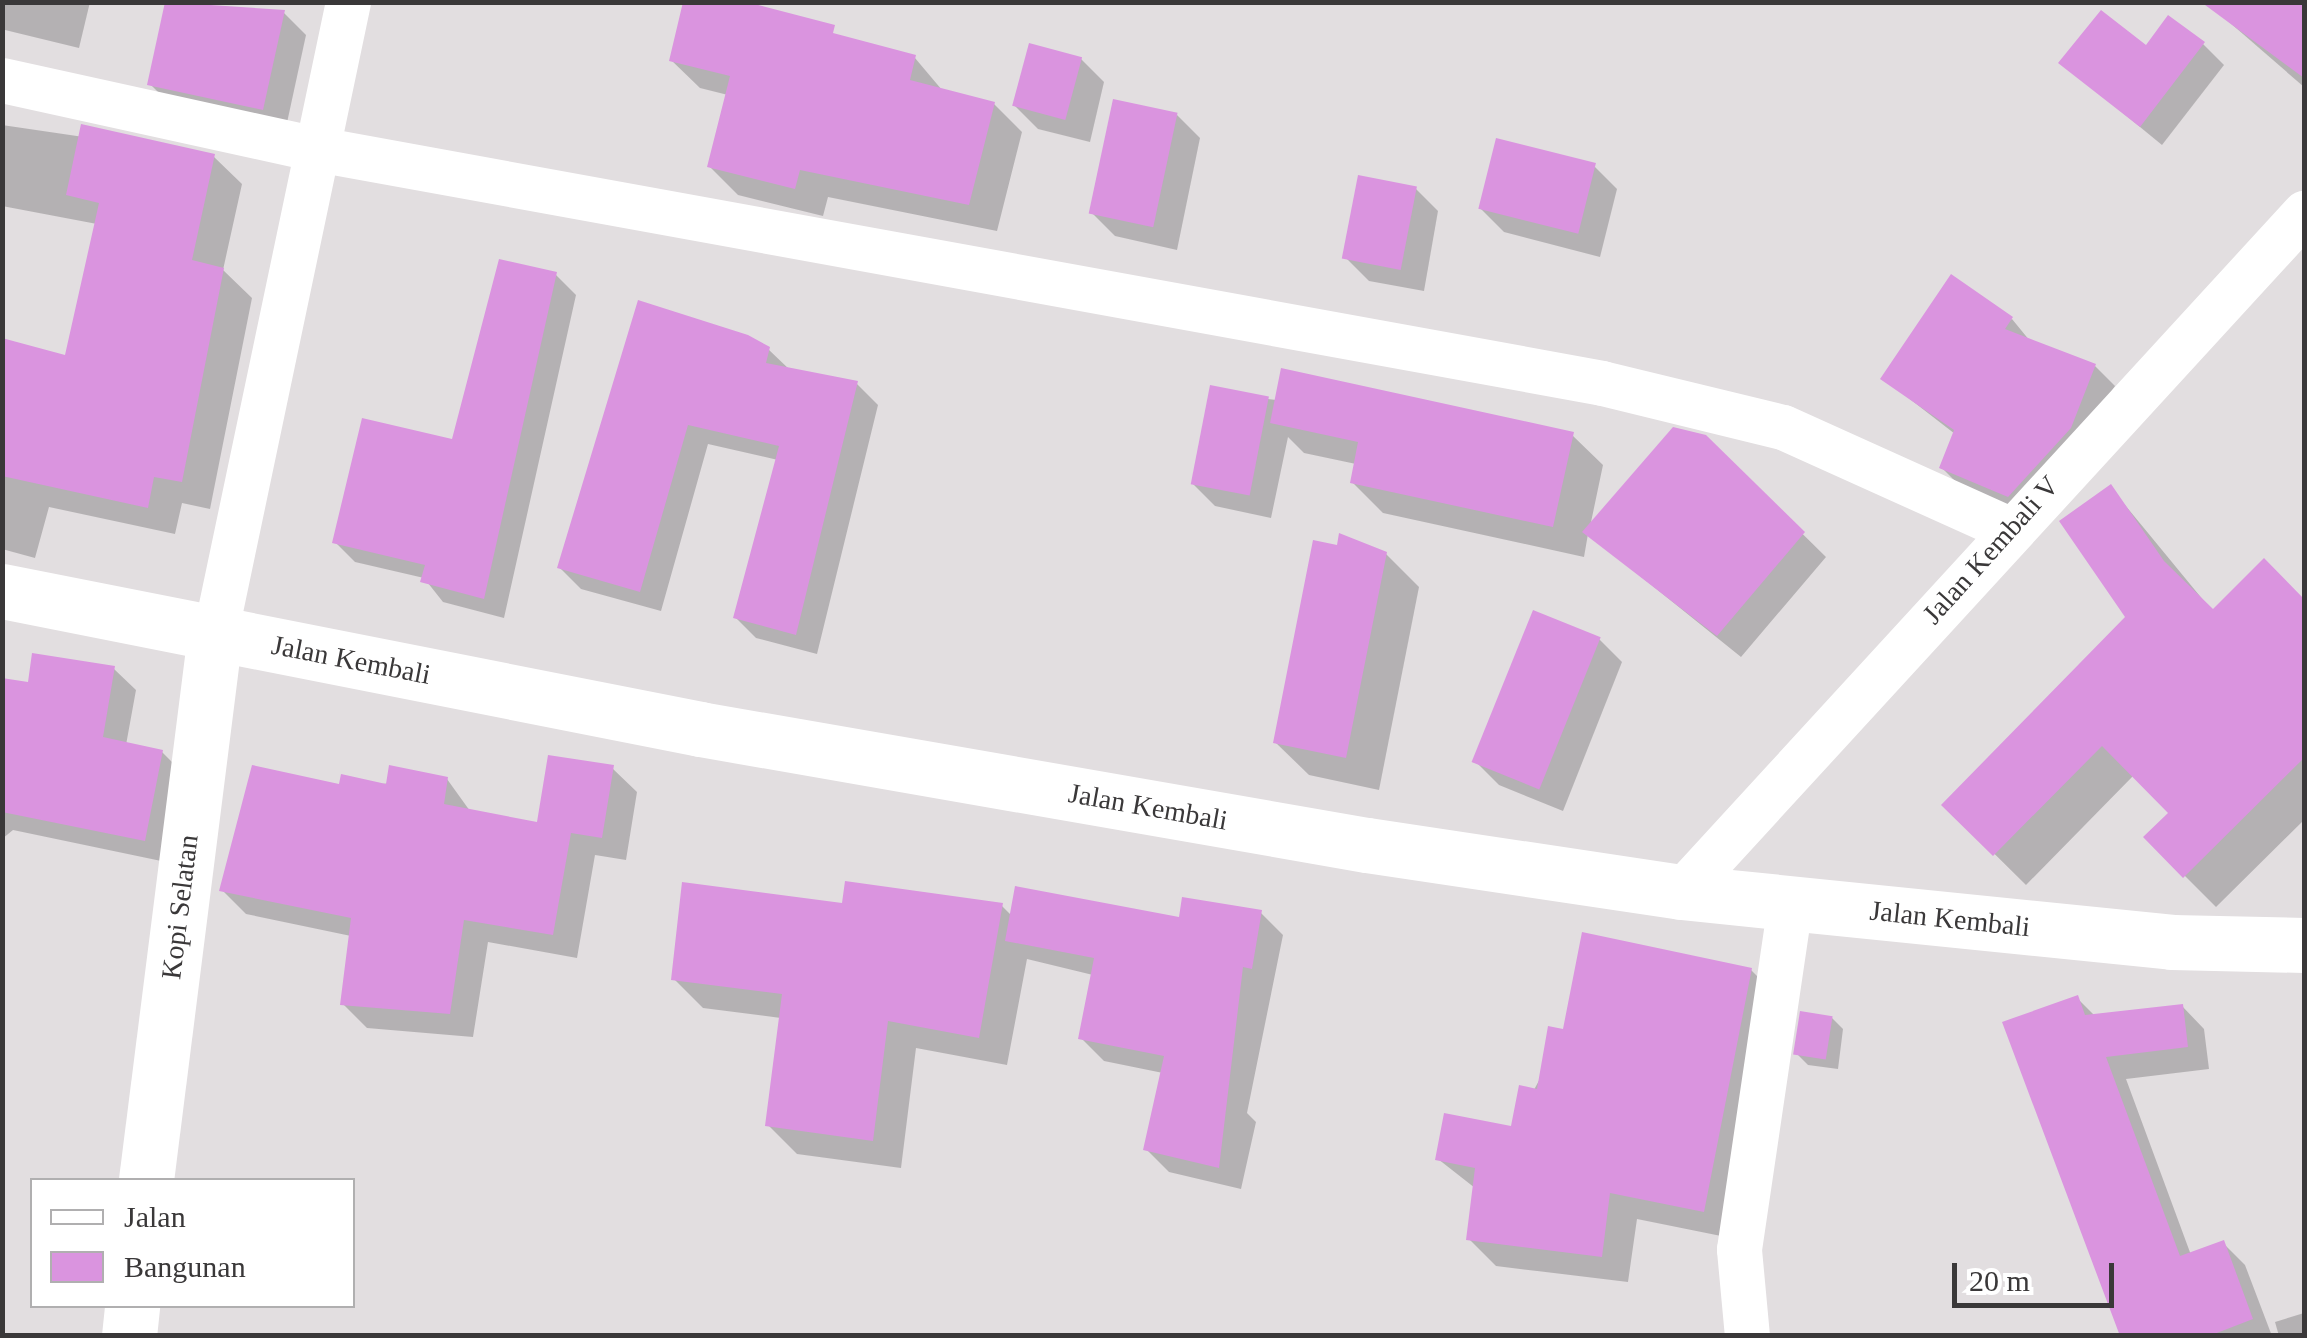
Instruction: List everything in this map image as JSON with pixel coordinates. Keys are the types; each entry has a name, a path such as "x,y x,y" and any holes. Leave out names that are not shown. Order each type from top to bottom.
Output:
{"street":[{"path":"215,634 312,148 348,2"},
{"path":"2,80 312,148 1602,383 1783,428 2009,529"},
{"name":"Jalan Kembali V","path":"1682,892 2009,529 2304,213"},
{"name":"Jalan Kembali","path":"2,591 859,757 1682,892 2172,942 2304,945"},
{"name":"Kopi Selatan","path":"146,1178 215,634"},
{"path":"1747,1336 1738,1249 1790,902"},
{"path":"129,1336 132,1308"}],"building":[{"path":"165,2 285,10 263,110 147,85"},
{"path":"683,2 747,2 835,25 833,33 916,55 910,80 995,102 969,205 800,170 795,189 707,167 730,76 669,61"},
{"path":"2201,2 2304,2 2304,78"},
{"path":"2101,10 2146,45 2168,15 2205,42 2140,127 2058,63"},
{"path":"1029,43 1082,57 1065,120 1012,106"},
{"path":"1113,99 1178,113 1153,227 1089,213"},
{"path":"81,124 215,154 192,260 224,268 182,482 154,477 148,508 2,476 2,338 65,355 99,203 66,195"},
{"path":"1496,138 1596,163 1578,234 1478,209"},
{"path":"1358,175 1417,186 1401,270 1342,258"},
{"path":"499,259 557,272 484,599 420,582 425,565 332,543 362,418 452,439"},
{"path":"1951,274 2013,317 2005,329 2096,364 2071,428 2008,497 1939,468 1954,430 1880,379"},
{"path":"638,300 748,335 770,347 766,363 858,381 796,635 733,618 779,446 688,425 640,592 557,568"},
{"path":"1281,368 1574,432 1553,527 1350,483 1358,442 1270,423"},
{"path":"1210,385 1269,396 1250,496 1191,484"},
{"path":"1673,427 1706,435 1805,532 1717,636 1582,532"},
{"path":"2111,484 2164,561 2213,609 2264,558 2304,599 2304,758 2183,878 2143,837 2168,813 2102,746 1993,856 1941,805 2125,617 2059,521"},
{"path":"1339,533 1387,552 1346,758 1273,743 1313,540 1337,545"},
{"path":"1533,610 1601,637 1539,789 1472,762"},
{"path":"32,653 115,666 103,737 163,750 145,841 2,812 2,678 28,682"},
{"path":"548,755 614,765 602,838 571,833 553,935 464,920 450,1014 340,1005 351,918 219,891 252,765 339,784 341,774 386,784 389,765 448,777 444,804 537,822"},
{"path":"845,881 1003,903 979,1038 888,1021 873,1141 765,1126 782,994 671,980 682,882 842,903"},
{"path":"1015,886 1179,917 1182,897 1262,910 1252,969 1243,967 1219,1168 1143,1150 1164,1056 1078,1039 1094,958 1005,941"},
{"path":"1582,932 1752,968 1704,1212 1610,1193 1602,1257 1466,1240 1475,1168 1435,1160 1444,1113 1511,1126 1519,1085 1537,1089 1548,1026 1563,1029"},
{"path":"2078,995 2085,1015 2183,1004 2188,1047 2106,1057 2180,1256 2224,1240 2253,1319 2209,1336 2120,1336 2002,1022"},
{"path":"1800,1011 1833,1016 1826,1060 1793,1054"}]}
